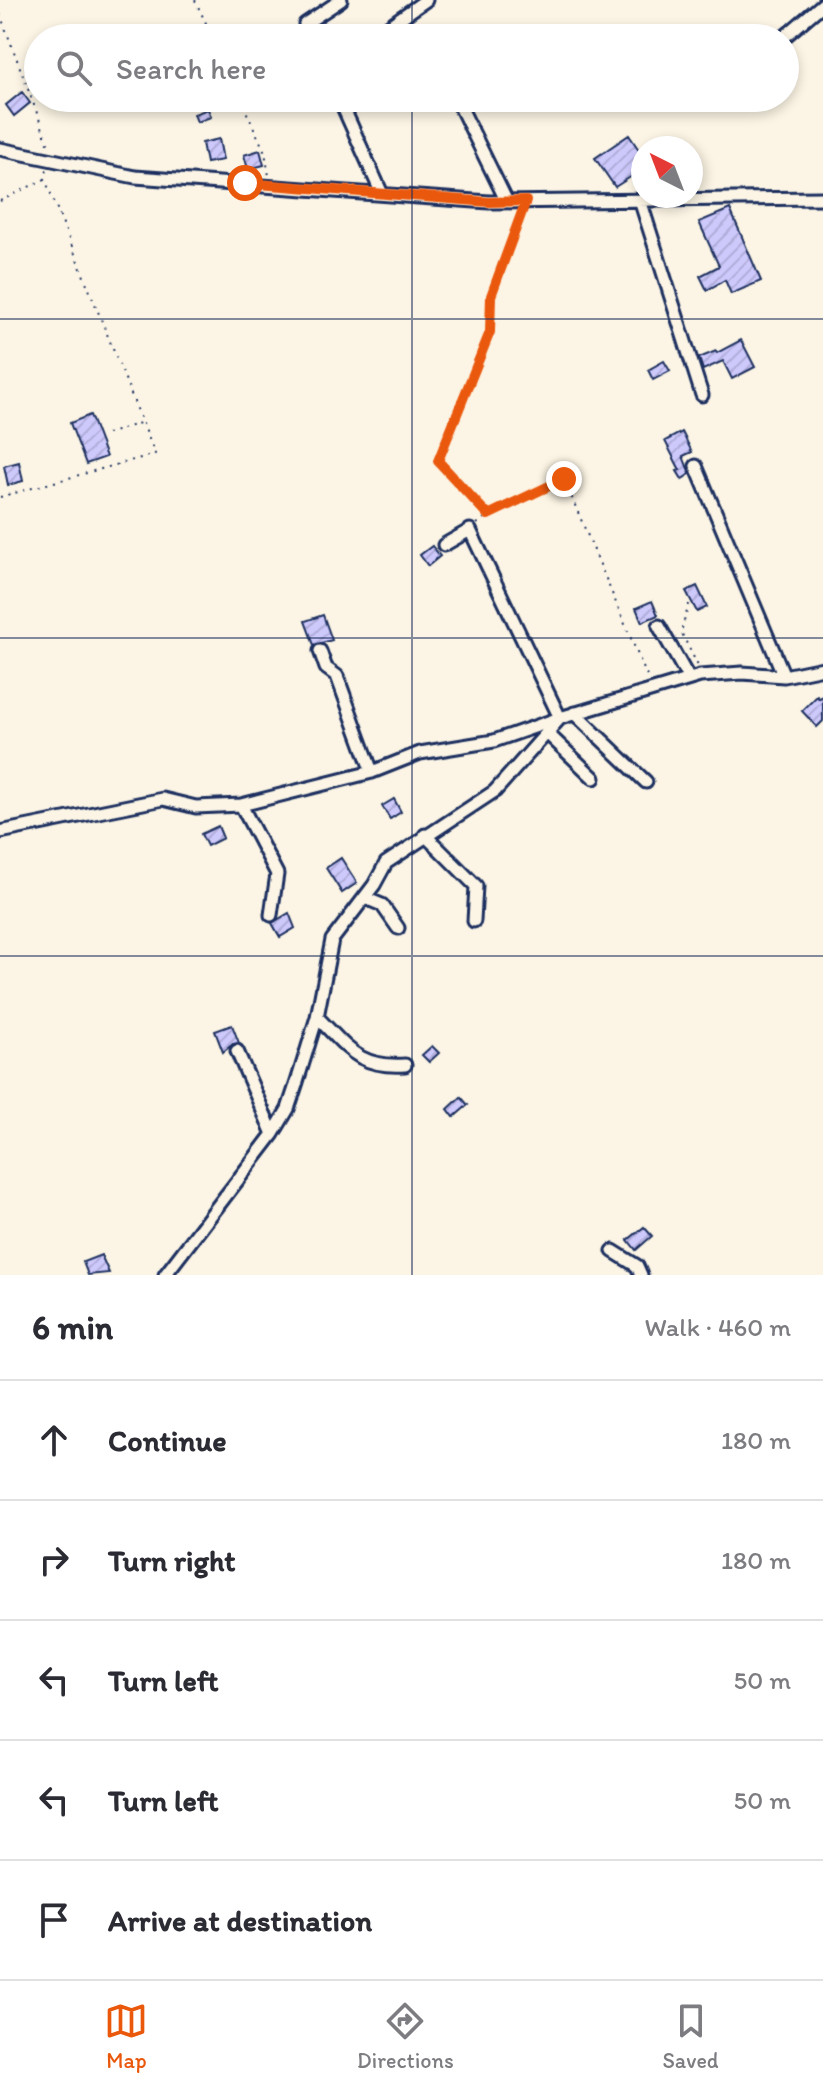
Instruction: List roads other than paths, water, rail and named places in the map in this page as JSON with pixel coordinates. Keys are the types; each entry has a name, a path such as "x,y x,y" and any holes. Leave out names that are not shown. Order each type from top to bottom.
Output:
{"street":[{"path":"305,24 341,0"},
{"path":"392,24 426,0"},
{"path":"799,24 823,4"},
{"path":"345,112 382,194"},
{"path":"463,112 507,202"},
{"path":"0,149 135,177 507,202 631,200"},
{"path":"703,199 823,198"},
{"path":"643,208 702,395"},
{"path":"696,466 784,676"},
{"path":"444,545 470,530 560,718"},
{"path":"659,626 689,679"},
{"path":"320,651 326,668 337,676 372,772"},
{"path":"0,832 163,799 196,807 241,805 372,772 420,753 494,741 574,713 689,679 742,673 784,676 823,668"},
{"path":"574,713 646,782"},
{"path":"165,1275 273,1134 288,1109 317,1017 332,940 365,898 386,863 495,791 560,718"},
{"path":"547,733 594,778"},
{"path":"241,805 277,874 271,915"},
{"path":"425,835 476,886 474,921"},
{"path":"365,898 382,905 398,928"},
{"path":"317,1017 363,1061 386,1066 405,1065"},
{"path":"237,1051 273,1134"},
{"path":"613,1251 637,1266 641,1275"}]}
